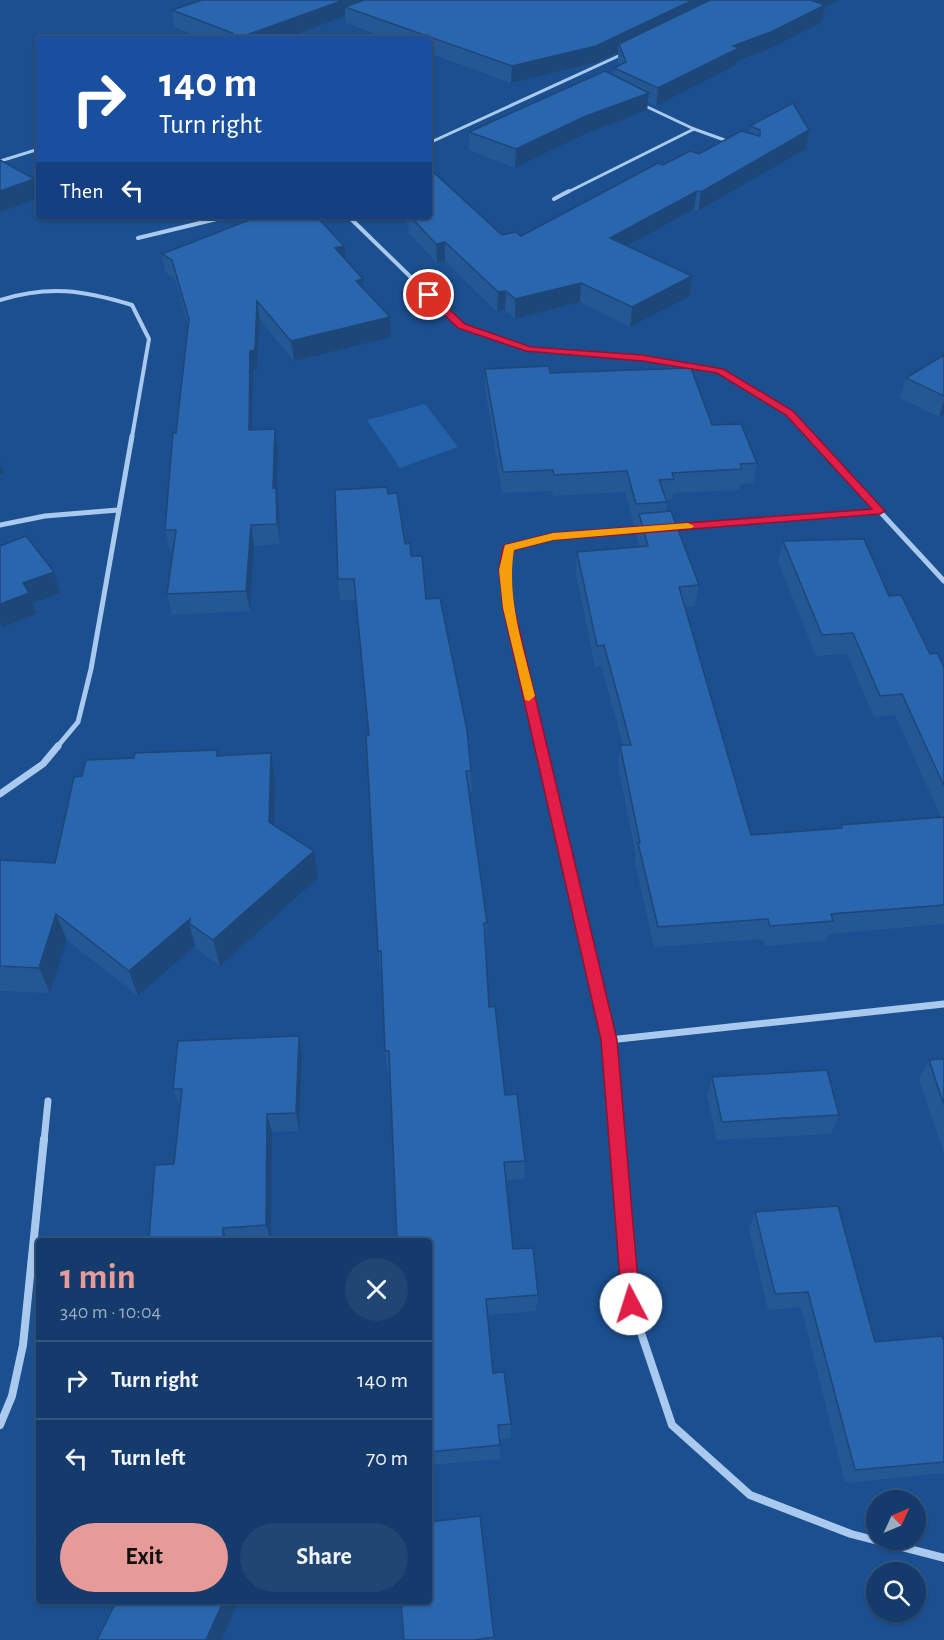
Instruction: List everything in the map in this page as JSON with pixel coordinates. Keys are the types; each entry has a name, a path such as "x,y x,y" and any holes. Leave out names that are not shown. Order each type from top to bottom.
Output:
{"street":[{"path":"432,142 632,49"},
{"path":"582,74 591,79"},
{"path":"640,104 694,129 734,144"},
{"path":"554,199 694,129"},
{"path":"0,161 36,150"},
{"path":"138,238 217,219"},
{"path":"351,219 462,326 530,349 642,358 720,371 789,413 944,580"},
{"path":"0,300 48,289 92,292 132,305 149,339 91,669 78,722 42,764 0,794"},
{"path":"0,525 45,516 118,510"},
{"path":"658,528 880,511"},
{"path":"647,529 553,536 509,547 505,570 508,608 609,1040 631,1304 672,1425 750,1495 851,1534 944,1558"},
{"path":"609,1040 944,1004"},
{"path":"0,1425 15,1385 23,1345 48,1101"}],"shaded area":[{"path":"425,404 458,447 400,468 367,420"}],"building":[{"path":"202,0 344,0 244,36 236,36 172,10"},
{"path":"364,0 693,0 596,46 512,66 345,7"},
{"path":"710,0 810,0 825,5 771,32 733,46 739,48 658,88 614,68 626,62 619,44"},
{"path":"605,71 649,93 586,116 516,149 469,132"},
{"path":"793,103 809,130 701,192 697,191 610,238 692,276 632,307 581,283 515,299 506,291 498,292 445,242 436,244 413,219 432,219 432,171 502,235 516,232 521,236 658,163 663,165 690,151 699,154 741,131 760,136 760,130 750,126"},
{"path":"0,160 34,179 0,191"},
{"path":"252,219 319,219 344,246 335,248 363,279 356,281 390,317 291,341 257,301 255,350 250,351 249,430 275,429 273,488 276,488 277,524 251,525 246,591 167,594 176,530 165,530 173,433 176,433 189,319 172,260 162,254"},
{"path":"944,355 944,396 906,378"},
{"path":"549,366 550,373 691,368 712,425 741,424 757,463 740,464 742,469 672,473 674,479 659,480 667,502 636,504 627,471 554,475 553,470 503,472 485,369"},
{"path":"387,487 388,494 397,493 405,544 410,543 411,556 422,556 426,599 440,598 467,730 471,771 466,771 487,923 484,923 489,1007 495,1006 505,1095 517,1094 525,1161 504,1162 513,1249 533,1248 538,1295 486,1299 493,1373 504,1372 511,1424 498,1425 500,1445 432,1452 432,1238 397,1238 389,1051 385,1051 381,951 378,951 366,735 369,735 354,579 338,579 335,490"},
{"path":"671,511 699,585 679,587 751,835 944,817 944,905 831,914 833,921 770,926 768,919 658,927 638,843 640,843 620,745 631,745 604,645 597,646 577,552 648,546 639,514"},
{"path":"26,536 54,572 23,583 29,593 0,604 0,546"},
{"path":"864,539 889,596 901,595 930,654 937,653 944,667 944,786 902,694 880,696 853,633 822,635 783,541"},
{"path":"217,750 217,756 271,753 269,822 314,851 213,940 189,923 190,919 129,971 56,914 39,968 0,966 0,860 55,863 74,777 82,776 86,760 134,758 135,753"},
{"path":"299,1036 296,1113 267,1114 266,1225 223,1228 223,1238 149,1238 155,1165 174,1164 182,1089 173,1089 178,1041"},
{"path":"944,1059 944,1105 929,1060"},
{"path":"827,1070 839,1115 722,1122 712,1077"},
{"path":"838,1206 875,1342 942,1336 944,1341 944,1462 855,1470 808,1292 775,1294 755,1212"},
{"path":"480,1516 494,1637 474,1640 404,1640 401,1604 432,1604 432,1522"},
{"path":"115,1604 222,1604 206,1640 97,1640"}],"slow traffic":[{"path":"529,696 508,608 505,570 509,547 553,536 688,526"}],"route":[{"path":"429,295 462,326 530,349 642,358 720,371 789,413 880,511 553,536 509,547 505,570 508,608 609,1040 631,1304"}]}
